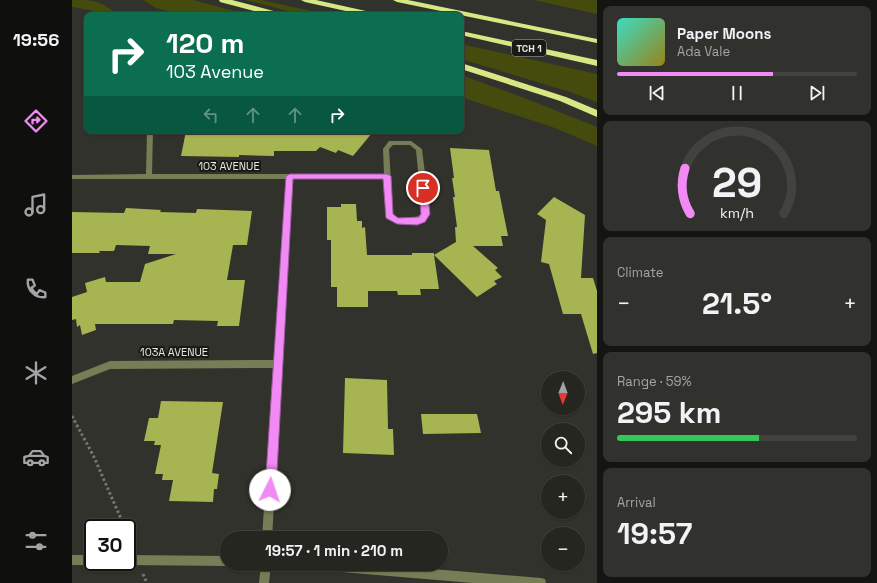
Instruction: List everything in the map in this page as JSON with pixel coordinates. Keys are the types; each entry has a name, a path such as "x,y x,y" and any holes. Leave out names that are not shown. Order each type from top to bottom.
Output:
{"highway":[{"path":"223,0 267,12"},
{"path":"305,0 361,12"},
{"name":"TCH 1","path":"397,0 456,12"},
{"name":"TCH 1","path":"464,14 597,41"},
{"name":"TCH 1","path":"464,35 597,63"},
{"path":"464,67 563,99 597,114"}],"street":[{"path":"149,177 150,134"},
{"path":"391,143 411,143 419,149 426,214 422,219 417,222 397,221 389,216 387,176 386,149 391,143"},
{"path":"267,531 290,176"},
{"name":"103 AVENUE","path":"72,177 387,176"},
{"name":"103A AVENUE","path":"72,380 110,365 278,364"},
{"path":"72,560 84,560"},
{"path":"136,560 220,561"},
{"path":"264,583 265,571"},
{"path":"392,571 541,583"}],"path":[{"path":"72,416 94,457 121,519"},
{"path":"144,576 147,583"}],"green space":[{"path":"72,0 87,0 106,6 114,12 101,12 72,7"},
{"path":"143,0 193,0 238,12 171,12 156,8"},
{"path":"245,0 262,0 316,12 291,12"},
{"path":"534,0 597,0 597,14"},
{"path":"464,45 597,74 597,102 570,92 464,60"},
{"path":"464,76 597,127 597,146 555,128 464,98"}],"building":[{"path":"185,134 371,134 353,156 338,150 336,153 320,147 316,151 274,151 274,156 181,156"},
{"path":"450,148 489,150 496,191 499,191 508,236 501,236 503,246 473,246 498,268 495,270 502,277 494,281 497,284 477,297 434,255 456,242 455,227 457,227 452,178 454,178"},
{"path":"554,197 585,215 581,278 593,278 597,291 597,353 593,354 581,314 563,314 549,264 541,262 546,220 537,214"},
{"path":"341,204 356,204 357,221 362,221 362,228 365,227 367,255 412,255 412,253 434,253 439,289 420,289 421,295 398,295 397,291 368,291 368,307 337,307 337,287 331,287 331,240 327,240 327,207 341,207"},
{"path":"126,208 161,210 160,212 196,213 197,209 252,211 247,245 233,245 227,280 245,280 239,326 217,326 218,321 174,320 173,324 95,324 96,330 82,335 80,325 77,327 76,319 72,320 72,297 87,292 85,283 105,277 106,282 140,282 145,264 176,254 148,254 150,246 116,245 114,251 99,251 100,253 72,253 72,212 124,213"},
{"path":"345,378 387,380 388,429 393,429 394,455 343,453"},
{"path":"161,401 223,402 212,473 219,474 217,489 214,489 213,502 169,501 173,480 162,480 163,474 155,474 161,445 154,445 155,441 144,441 149,418 158,418"},
{"path":"421,414 477,414 481,433 423,434"}],"route":[{"path":"270,490 290,176 387,176 389,216 397,221 417,222 426,214 423,188"}]}
